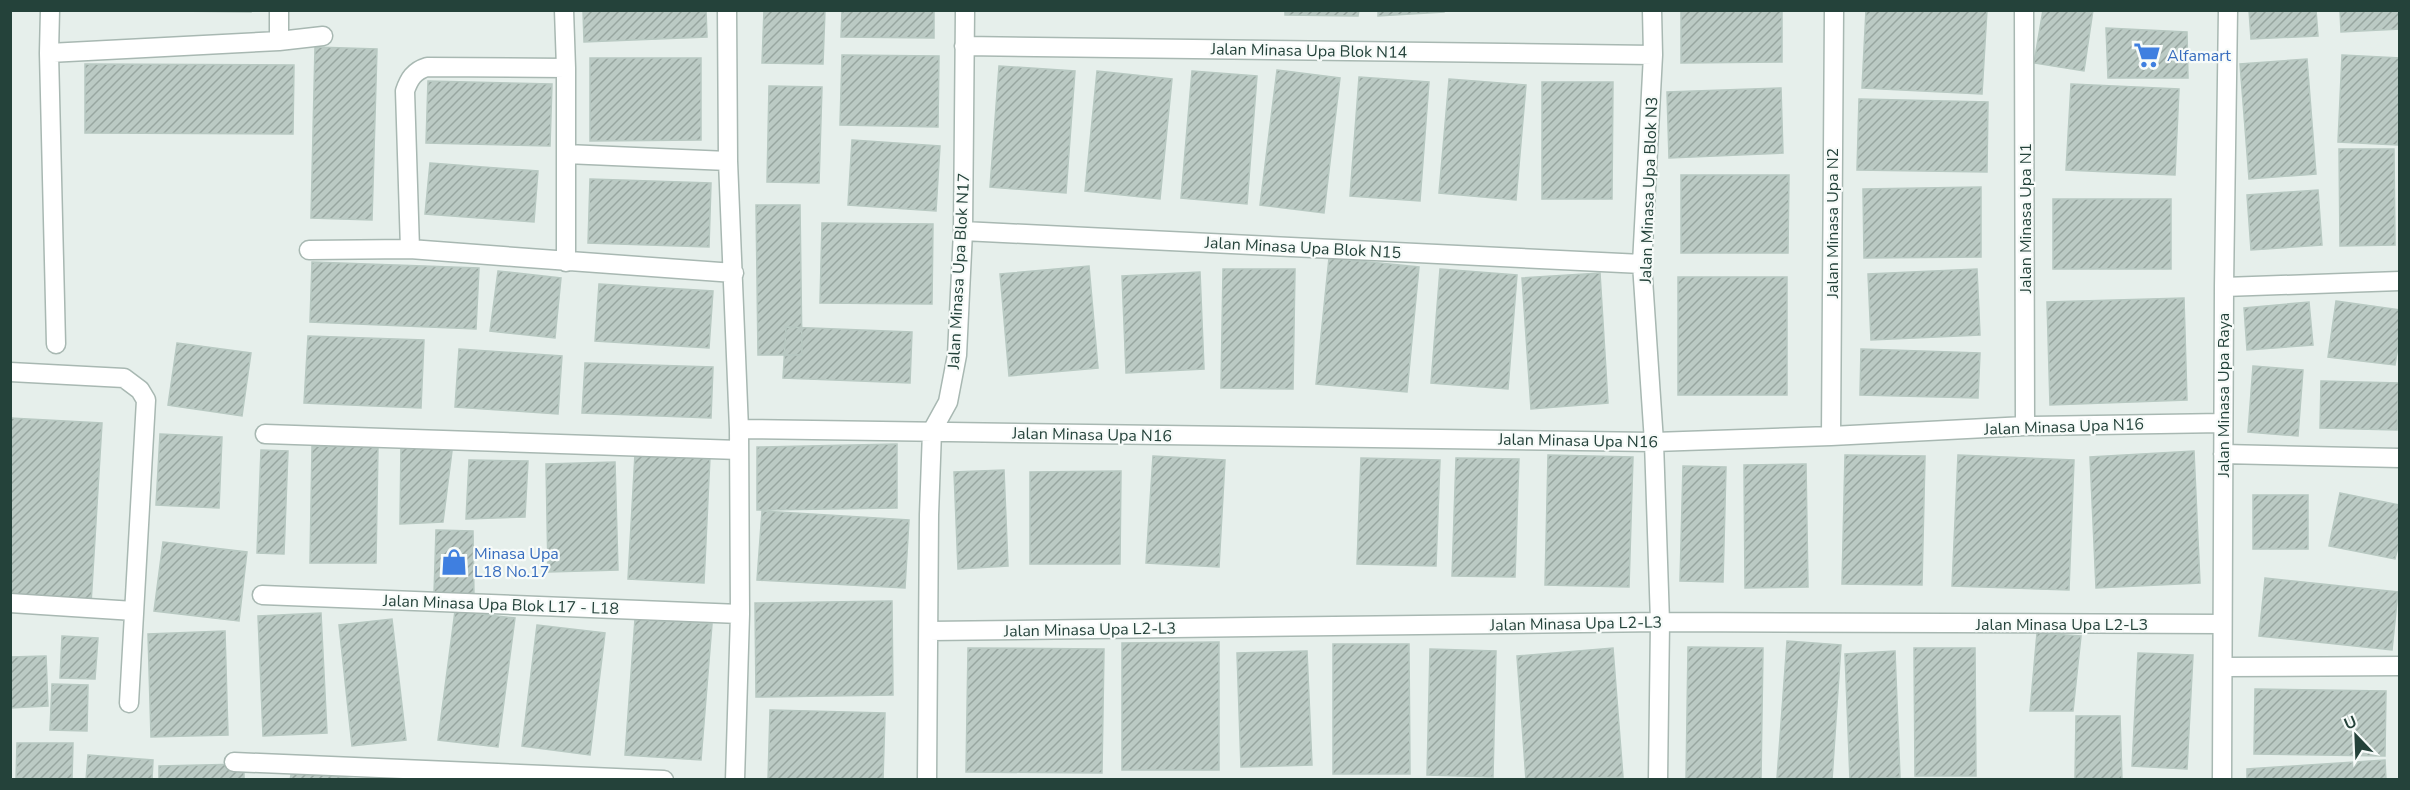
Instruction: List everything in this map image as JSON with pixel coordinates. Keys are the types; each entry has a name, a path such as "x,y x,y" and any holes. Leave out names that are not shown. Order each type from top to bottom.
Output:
{"street":[{"path":"50,10 56,344"},
{"path":"279,10 279,41"},
{"path":"564,10 566,262"},
{"path":"727,10 728,161 739,429 740,614 735,780"},
{"name":"Jalan Minasa Upa Blok N17","path":"927,780 932,431 948,402 957,355 963,231 965,10"},
{"name":"Jalan Minasa Upa Blok N3","path":"1652,10 1653,54 1642,264 1654,442 1660,622 1658,780"},
{"name":"Jalan Minasa Upa N2","path":"1831,436 1834,10"},
{"name":"Jalan Minasa Upa N1","path":"2025,10 2025,426"},
{"name":"Jalan Minasa Upa Raya","path":"2222,780 2224,287 2228,10"},
{"path":"49,53 279,41 323,36"},
{"name":"Jalan Minasa Upa Blok N14","path":"964,46 1653,54"},
{"path":"410,249 405,91 408,82 418,70 427,67 566,68"},
{"path":"566,154 728,161"},
{"name":"Jalan Minasa Upa Blok N15","path":"963,231 1642,264"},
{"path":"309,250 410,249 734,273"},
{"path":"2224,287 2400,281"},
{"path":"10,372 124,378 140,390 146,400 129,703"},
{"name":"Jalan Minasa Upa N16","path":"739,429 1654,442 2025,426 2223,423"},
{"path":"265,434 739,450"},
{"path":"2223,454 2400,458"},
{"name":"Jalan Minasa Upa Blok L17 - L18","path":"262,595 740,614"},
{"path":"10,603 134,611"},
{"name":"Jalan Minasa Upa L2-L3","path":"929,631 1660,622 2222,624"},
{"path":"2224,667 2400,666"},
{"path":"234,762 664,780"}],"building":[{"path":"92,10 251,10 251,12"},
{"path":"583,10 706,10 707,37 584,42"},
{"path":"764,10 825,10 823,64 762,63"},
{"path":"842,10 934,10 934,38 841,37"},
{"path":"1285,10 1359,10 1358,16 1285,15"},
{"path":"1378,10 1444,10 1444,12 1378,16"},
{"path":"1681,10 1782,10 1782,62 1681,63"},
{"path":"1866,10 1987,10 1982,94 1862,88"},
{"path":"2043,10 2093,10 2084,71 2034,63"},
{"path":"2249,10 2316,10 2318,36 2251,39"},
{"path":"2340,10 2400,10 2400,29 2341,32"},
{"name":"Alfamart","path":"2106,28 2187,32 2188,78 2108,78"},
{"path":"315,47 377,49 372,220 311,218"},
{"path":"842,55 939,56 938,127 840,125"},
{"path":"2342,55 2400,58 2398,145 2338,142"},
{"path":"590,58 701,58 701,140 590,141"},
{"path":"2307,59 2316,174 2249,179 2240,64"},
{"path":"85,64 294,65 293,134 85,133"},
{"path":"999,66 1075,71 1066,193 990,187"},
{"path":"1277,70 1340,78 1324,213 1260,205"},
{"path":"1097,71 1172,79 1160,199 1085,191"},
{"path":"1192,71 1257,76 1247,204 1181,198"},
{"path":"1359,77 1429,82 1420,201 1350,196"},
{"path":"1449,79 1526,85 1516,200 1439,193"},
{"path":"428,81 552,84 550,146 426,143"},
{"path":"1542,82 1613,82 1612,199 1542,199"},
{"path":"2071,84 2179,89 2175,175 2066,170"},
{"path":"769,86 822,87 819,183 767,182"},
{"path":"1781,88 1783,153 1669,158 1667,92"},
{"path":"1859,99 1988,102 1987,172 1857,170"},
{"path":"852,140 940,146 936,211 848,205"},
{"path":"2339,149 2394,149 2395,245 2340,246"},
{"path":"430,163 538,171 534,222 425,214"},
{"path":"1681,175 1789,175 1788,253 1681,253"},
{"path":"590,179 711,183 709,247 588,243"},
{"path":"1981,187 1981,257 1864,258 1863,189"},
{"path":"2318,190 2322,245 2251,250 2247,195"},
{"path":"2053,199 2171,199 2171,269 2053,269"},
{"path":"756,205 800,205 802,355 758,355"},
{"path":"822,223 933,224 932,304 820,303"},
{"path":"1329,258 1419,267 1407,392 1316,384"},
{"path":"312,262 479,268 476,329 310,322"},
{"path":"1089,266 1098,368 1009,376 1000,274"},
{"path":"1223,269 1295,269 1293,389 1221,388"},
{"path":"1440,269 1517,275 1508,389 1431,383"},
{"path":"1977,269 1980,335 1871,340 1868,274"},
{"path":"498,271 561,278 555,338 490,331"},
{"path":"1200,272 1204,369 1126,373 1122,276"},
{"path":"1600,273 1608,403 1531,409 1522,278"},
{"path":"1678,277 1787,277 1787,395 1678,395"},
{"path":"599,284 713,291 709,348 595,341"},
{"path":"2184,298 2187,400 2050,405 2047,302"},
{"path":"2336,301 2400,310 2400,335 2395,365 2328,357"},
{"path":"2309,302 2313,345 2247,350 2244,308"},
{"path":"786,327 912,332 910,383 783,378"},
{"path":"308,336 424,340 421,408 304,403"},
{"path":"177,343 251,353 242,416 168,405"},
{"path":"459,349 562,356 558,414 455,407"},
{"path":"1861,349 1980,353 1978,398 1860,395"},
{"path":"585,363 713,367 711,418 582,413"},
{"path":"2253,366 2303,370 2298,436 2248,432"},
{"path":"2321,381 2399,383 2397,430 2320,428"},
{"path":"10,418 102,423 91,604 10,600"},
{"path":"160,434 222,437 219,508 156,505"},
{"path":"401,443 453,443 443,522 400,524"},
{"path":"897,444 897,508 757,510 757,447"},
{"path":"312,446 378,447 376,563 310,563"},
{"path":"261,450 288,451 284,554 257,553"},
{"path":"2194,451 2200,583 2096,588 2090,457"},
{"path":"635,454 710,457 704,583 628,579"},
{"path":"1548,455 1633,457 1629,587 1545,585"},
{"path":"1845,455 1925,456 1922,585 1842,584"},
{"path":"1958,455 2074,460 2069,590 1952,586"},
{"path":"1153,456 1225,460 1219,567 1146,563"},
{"path":"1361,458 1440,460 1436,566 1357,564"},
{"path":"1456,458 1519,459 1515,577 1452,576"},
{"path":"469,460 528,461 525,517 466,519"},
{"path":"615,462 618,570 548,572 546,464"},
{"path":"1806,464 1808,587 1745,588 1744,465"},
{"path":"1683,466 1726,467 1723,582 1680,581"},
{"path":"1004,470 1008,566 958,569 954,472"},
{"path":"1121,471 1120,564 1030,564 1030,472"},
{"path":"2340,493 2400,505 2400,540 2395,559 2329,546"},
{"path":"2253,495 2308,495 2308,549 2253,549"},
{"path":"762,511 909,520 905,588 757,580"},
{"name":"Minasa Upa L18 No.17","path":"436,530 473,531 474,597 434,594"},
{"path":"163,542 247,552 239,621 154,611"},
{"path":"2265,578 2398,592 2392,650 2259,636"},
{"path":"892,601 893,695 756,697 755,603"},
{"path":"455,611 515,618 498,747 438,740"},
{"path":"321,613 327,733 263,736 258,616"},
{"path":"392,619 406,740 352,746 339,625"},
{"path":"635,619 712,624 701,760 625,755"},
{"path":"537,625 605,633 590,755 522,746"},
{"path":"225,631 228,735 151,737 148,634"},
{"path":"2037,633 2081,636 2073,711 2030,711"},
{"path":"62,636 98,638 95,679 60,678"},
{"path":"1787,641 1841,645 1832,780 1777,778"},
{"path":"1219,642 1219,770 1122,770 1122,643"},
{"path":"1333,644 1409,644 1410,774 1333,774"},
{"path":"1688,647 1763,648 1761,780 1686,780"},
{"path":"968,648 1104,649 1102,773 966,772"},
{"path":"1613,648 1623,777 1526,780 1517,656"},
{"path":"1914,648 1975,648 1976,776 1915,776"},
{"path":"1430,649 1496,651 1493,777 1427,775"},
{"path":"1307,651 1312,765 1241,767 1237,653"},
{"path":"1895,651 1900,777 1850,780 1845,654"},
{"path":"2138,653 2193,655 2187,769 2132,766"},
{"path":"46,656 48,706 10,708 10,657"},
{"path":"52,684 88,685 87,731 50,730"},
{"path":"2255,689 2386,691 2385,756 2254,754"},
{"path":"770,710 885,713 883,780 768,780"},
{"path":"2076,716 2120,716 2122,780 2075,780"},
{"path":"17,743 73,743 72,780 16,780"},
{"path":"88,755 153,760 152,780 86,780"},
{"path":"2385,760 2386,780 2247,780 2247,769"},
{"path":"244,764 244,780 159,780 159,766"},
{"path":"292,770 362,780 290,780"}],"place":[{"name":"Alfamart","path":"2147,55"},
{"name":"Minasa Upa L18 No.17","path":"454,562"}]}
